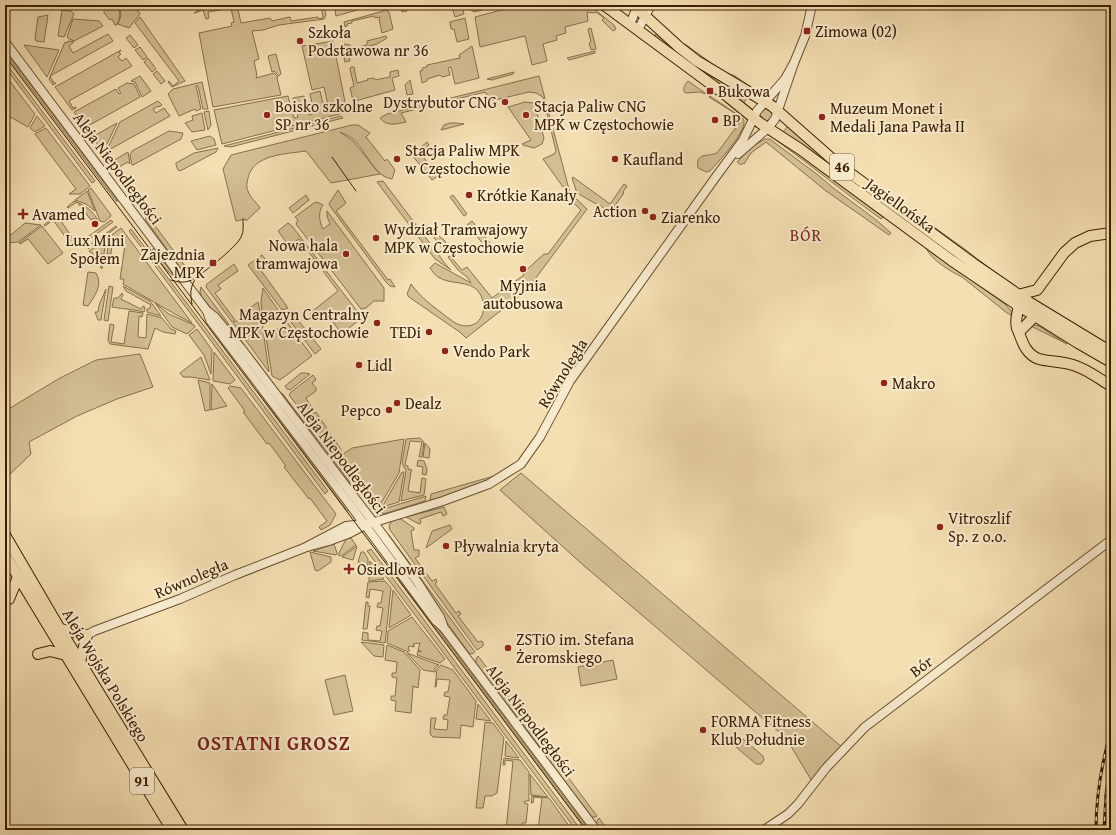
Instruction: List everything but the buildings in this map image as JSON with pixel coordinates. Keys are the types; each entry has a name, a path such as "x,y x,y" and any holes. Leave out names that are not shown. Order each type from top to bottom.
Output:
{"main road":[{"name":"Jagiellońska","path":"604,5 768,128 800,149 951,260 1018,306 1037,312"},
{"name":"Jagiellońska","path":"636,6 645,17 697,61 765,101 840,165 968,260 1018,295 1037,312 1111,362"},
{"path":"1018,295 1037,290 1064,253 1075,243 1090,236 1111,234"},
{"path":"1019,332 1037,312 1039,300 1037,290"},
{"path":"1018,306 1016,320 1017,329 1025,348 1035,357 1078,366 1111,386"},
{"name":"Jagiellońska","path":"1079,339 1111,352"},
{"name":"Aleja Wojska Polskiego","path":"5,535 60,629 183,830"},
{"name":"Aleja Wojska Polskiego","path":"5,555 172,830"},
{"path":"9,599 18,577"},
{"path":"60,629 87,635 80,662"},
{"path":"38,654 50,651 66,655"}],"street":[{"path":"634,27 645,17 651,5"},
{"path":"794,63 805,36 812,5"},
{"path":"634,27 636,6"},
{"name":"Aleja Niepodległości","path":"5,42 150,233 207,312 216,317 245,354 369,523 418,583 440,618 444,628 596,830"},
{"name":"Równoległa","path":"87,635 94,631 180,599 307,546 346,526 369,523 443,501 489,484 521,464 540,437 570,381 662,251 727,163 743,140 757,111 784,79 794,63"},
{"name":"Równoległa","path":"727,163 768,128 775,119 794,63"},
{"name":"Bór","path":"764,830 784,817 804,798 826,768 870,723 1111,540"}],"shaded area":[{"path":"104,5 118,5 120,15 117,25 115,25 112,19 110,20 104,13"},
{"path":"119,5 134,5 140,14 129,28 118,24 121,15"},
{"path":"206,5 237,5 241,23 270,18 272,21 290,17 291,21 318,17 319,19 323,18 321,5 324,5 326,15 324,19 279,25 263,30 252,31 259,59 254,61 257,75 256,78 274,73 278,77 281,95 213,107 199,33 232,26 231,23 234,22 231,8 208,12 209,18 206,19 203,10 194,13"},
{"path":"334,5 375,5 336,16"},
{"path":"404,5 424,5 407,9 407,11 402,12 401,8 404,7"},
{"path":"451,5 462,5 464,14 455,17"},
{"path":"490,5 490,8 474,12 470,9"},
{"path":"520,5 589,5 614,25 616,29 613,31 602,20 604,18 596,12 587,12 588,21 565,27 566,33 556,36 557,40 543,44 547,61 532,65 525,36 480,47 475,17"},
{"path":"62,10 71,11 74,14 64,37 58,36"},
{"path":"387,10 389,12 393,29 382,33 379,19 380,17 375,18 374,16 352,21 352,23 347,24 345,27 344,22"},
{"path":"48,15 44,42 36,41 35,38 38,17"},
{"path":"140,17 185,81 172,87 168,82 169,81 173,86 179,81 135,23"},
{"path":"465,18 469,39 457,42 454,29 451,29 450,22"},
{"path":"73,19 99,21 103,26 74,41 67,37"},
{"path":"591,28 596,49 591,50 588,29"},
{"path":"108,34 113,41 50,76 65,42 74,42 69,46 73,53"},
{"path":"656,34 682,56 749,95 743,104 654,38"},
{"path":"130,35 138,45 134,48 126,38"},
{"path":"386,36 387,38 377,44 348,52 350,61 345,62 342,49 345,48 344,44 350,45 351,49 367,45 367,41"},
{"path":"333,41 347,112 222,144 214,110 288,96 294,118 298,117 293,98 304,96 309,115 314,113 310,94 320,91 325,111 329,110 324,87 312,90 302,46"},
{"path":"685,44 722,71 735,76 754,89 752,91 708,64 684,45"},
{"path":"24,45 59,50 47,77"},
{"path":"472,46 479,78 455,84 451,67 448,68 450,75 442,77 440,75 427,79 427,81 422,83 420,71 423,70 422,68 427,67 427,65 460,58 459,55"},
{"path":"140,47 147,57 143,60 135,50"},
{"path":"121,50 119,53 121,54 118,57 122,61 126,58 132,66 69,101 73,108 76,107 72,110 55,87"},
{"path":"5,51 118,201 116,201 5,54"},
{"path":"595,51 595,53 569,60 567,58"},
{"path":"276,54 281,74 279,76 274,71 272,72 268,56"},
{"path":"148,58 156,69 152,72 144,62"},
{"path":"5,62 95,181 92,183 5,67"},
{"path":"351,67 354,67 357,83 368,80 367,79 374,78 375,80 390,77 390,72 398,70 399,76 392,78 395,90 355,101 357,108 355,109 350,88 354,86 350,69"},
{"path":"157,71 165,81 161,84 153,74"},
{"path":"514,72 513,74 492,80 487,79"},
{"path":"5,75 35,114 28,127 5,114"},
{"path":"50,76 54,83 56,83 53,85 49,79"},
{"path":"140,76 151,91 142,97 135,82 131,81"},
{"path":"539,76 570,193 587,209 527,290 466,338 409,297 407,294 411,284 428,302 454,322 460,325 468,326 474,324 479,321 483,310 482,297 478,291 470,285 448,281 438,277 430,268 435,263 471,283 468,278 458,270 448,257 450,256 462,270 467,267 492,298 524,275 523,273 544,254 548,254 581,210 566,196 568,194 543,159 554,154 556,151 543,97 536,93 529,92 491,101 485,92 401,113 406,122 389,124 380,118 387,114"},
{"path":"410,80 413,94 407,95 405,85"},
{"path":"688,81 708,95 700,92 685,93 684,88"},
{"path":"202,82 208,109 203,109 198,86 196,86 201,109 196,111 195,109 179,116 168,94 173,89"},
{"path":"127,83 134,84 140,97 88,126 93,134 91,136 74,112 116,89 119,94 121,93 118,88"},
{"path":"710,96 741,117 744,122 740,133 730,147 710,171 706,172 698,168 698,159 703,156 717,153 740,122 737,120 738,118 736,114 709,97"},
{"path":"158,101 162,105 153,109 156,113 164,108 170,116 107,151 111,160 110,161 105,154 120,122"},
{"path":"525,102 533,103 535,106 544,138 542,144 534,148 522,144 531,140 508,107"},
{"path":"765,107 773,112 773,116 767,121 759,117 759,114"},
{"path":"209,111 211,125 208,130 204,112"},
{"path":"202,113 205,130 192,132 185,123 193,120 192,116"},
{"path":"37,116 45,126 35,132 30,128"},
{"path":"341,116 343,118 231,147 224,146"},
{"path":"117,123 106,146 104,153 92,137"},
{"path":"450,123 464,124 441,130 444,125"},
{"path":"352,125 358,125 370,133 366,137 385,161 387,159 395,170 392,179 380,173 331,183 306,151 272,157 256,164 251,170 248,180 247,189 251,197 260,208 246,221 245,219 236,221 223,169 231,155","holes":["340,132 352,138 370,161 353,141"]},
{"path":"789,125 890,207 888,210 782,133"},
{"path":"46,128 90,186 80,194 69,194 76,189 35,134"},
{"path":"169,131 183,133 181,139 132,165 130,155 132,151"},
{"path":"210,136 214,139 216,145 197,150 191,141"},
{"path":"778,137 883,217 881,219 776,140"},
{"path":"765,139 770,139 875,219 891,233 889,235 826,191 766,142 751,153 744,164 743,163 741,165 737,162 753,146"},
{"path":"427,142 429,145 420,153 438,176 432,180 412,155"},
{"path":"218,148 216,152 180,171 178,170 176,163 194,153"},
{"path":"128,152 130,164 128,162 119,167 121,173 111,162"},
{"path":"573,177 610,204 624,184 627,186 623,192 624,193 609,214 599,204 598,205 577,193 572,178"},
{"path":"383,181 451,270 435,259 377,182"},
{"path":"91,188 111,215 104,222 100,221 88,190"},
{"path":"338,190 346,203 336,211 388,280 390,279 395,287 390,286 386,282 330,206 329,204"},
{"path":"87,191 95,211 86,204 75,200"},
{"path":"306,195 309,200 293,213 289,208"},
{"path":"453,195 467,214 464,216 450,197"},
{"path":"74,201 77,202 68,208 67,207"},
{"path":"77,202 92,212 99,223 94,218 91,220"},
{"path":"317,202 323,205 320,210 320,217 323,229 330,224 327,211 384,288 384,301 374,301 366,308 361,309 296,224 298,220 295,217"},
{"path":"902,204 966,250 1019,291 900,207"},
{"path":"57,215 76,243 72,246 53,220 45,226 44,225"},
{"path":"148,218 191,274 187,277 145,219"},
{"path":"111,220 113,222 87,241 82,241"},
{"path":"472,221 490,243 486,247 467,225"},
{"path":"25,223 41,225 18,242 5,243 5,228 11,235"},
{"path":"288,223 292,226 360,315 360,319 342,334 324,310 314,318 310,313 338,291 299,239 289,246 278,231"},
{"path":"424,224 444,240 448,247 444,251"},
{"path":"42,226 63,253 48,264 28,239 20,244 19,243"},
{"path":"116,226 117,227 88,249 90,245"},
{"path":"121,228 192,323 123,284 124,279 120,279 125,245 112,243 111,254 107,254 109,237"},
{"path":"131,229 328,491 325,494 129,231"},
{"path":"106,239 104,254 94,254 89,251"},
{"path":"154,248 174,276 167,271 152,250"},
{"path":"926,248 1005,304 1013,316 1007,313 962,277 941,265 932,257"},
{"path":"91,255 104,256 102,269 100,267 102,265 98,259 96,260"},
{"path":"262,255 268,263 260,269 288,308 282,310 248,265"},
{"path":"234,264 238,271 218,285 221,289 215,293 235,320 232,322 206,287 207,284"},
{"path":"88,272 96,273 99,282 97,290 88,306 83,305"},
{"path":"109,286 113,287 108,321 104,320"},
{"path":"123,286 150,301 161,316 147,312 147,309 149,309 151,305 126,291"},
{"path":"201,287 272,382 202,297 200,292"},
{"path":"263,288 278,310 262,312 261,302"},
{"path":"106,289 101,320 98,320 95,312 98,312 99,305"},
{"path":"122,293 123,295 121,299 141,309 143,306 145,307 144,312 112,307 114,298 118,298"},
{"path":"258,302 260,312 239,316"},
{"path":"155,303 169,314 194,325 195,327 187,334 172,327"},
{"path":"290,310 321,349 315,354 285,314"},
{"path":"129,311 143,313 142,317 139,316 138,337 146,338 147,314 162,318 171,329 176,331 175,334 163,332 155,328 148,349 110,344 108,340 110,324 114,325 111,342 124,344"},
{"path":"261,315 269,372 233,323 238,320"},
{"path":"284,318 312,356 280,380 272,376 265,330 281,329"},
{"path":"1031,326 1039,326 1067,344"},
{"path":"197,329 212,350 211,374 204,355 189,335"},
{"path":"214,352 235,380 230,384 213,381"},
{"path":"140,354 153,387 117,399 77,416 29,442 31,454 5,479 5,412 60,378 96,360"},
{"path":"201,357 210,380 183,377 180,373"},
{"path":"301,373 310,374 290,390 287,389 285,386"},
{"path":"313,375 316,380 312,383 316,388 316,391 306,398 314,411 306,417 289,395"},
{"path":"198,380 210,383 210,410 205,411"},
{"path":"212,384 227,406 211,410"},
{"path":"230,386 241,388 336,514 330,525 321,530 319,527 327,521 284,467 286,466 269,443 267,444 243,412 245,411 228,388"},
{"path":"258,389 349,510 347,511 257,390"},
{"path":"282,393 350,482 348,484"},
{"path":"316,412 342,451 335,457 307,418"},
{"path":"420,438 424,442 422,457 419,457 422,442 410,441 405,465 408,466 408,469 412,470 408,491 420,493 422,478 426,479 424,495 401,501 406,471 402,463 406,439"},
{"path":"404,439 399,473 379,507 373,507 336,459 352,448"},
{"path":"425,443 430,449 429,458 423,457"},
{"path":"418,460 424,461 427,469 426,475 422,474 423,467 417,466"},
{"path":"402,472 404,472 399,502 382,507"},
{"path":"521,473 843,748 813,783 786,738 582,564 500,490"},
{"path":"494,476 489,481 474,488 430,500 431,494"},
{"path":"426,496 425,501 383,514 380,510"},
{"path":"444,507 447,514 443,516 441,512 420,519 421,523 419,524 406,517"},
{"path":"396,519 401,519 414,528 414,530 411,531 414,550 419,550 419,556 415,558 432,581 436,579 437,582 435,584 456,613 459,611 461,614 458,616 478,642 483,642 483,646 477,650 390,530 389,526 391,522"},
{"path":"450,525 452,529 426,548 432,531"},
{"path":"389,535 475,652 472,654 469,653 458,639 387,536"},
{"path":"351,538 356,545 341,556 338,555 346,539"},
{"path":"334,544 337,553 336,555 313,551"},
{"path":"357,546 353,560 342,557"},
{"path":"371,549 581,830 576,830 367,551"},
{"path":"310,552 331,557 331,562 318,571 315,570"},
{"path":"361,552 364,552 368,559 368,565 358,562"},
{"path":"370,561 384,579 369,581"},
{"path":"393,569 589,830 587,830 392,570"},
{"path":"385,581 391,588 385,643 362,640 363,632 368,633 368,640 380,641 382,631 376,630 377,626 380,626 383,608 377,607 378,603 381,603 383,591 370,589 369,598 366,597 368,582"},
{"path":"393,590 411,615 389,628"},
{"path":"366,602 368,602 368,606 370,606 367,629 363,629"},
{"path":"412,617 445,659 440,663 417,655 418,651 421,652 418,650 420,643 413,644 415,646 414,647 409,646 408,649 410,650 408,652 387,643 388,631"},
{"path":"361,642 384,645 383,657 374,656"},
{"path":"387,645 404,652 420,670 418,688 412,686 411,713 395,711 396,701 391,700 391,696 395,696 397,678 392,677 392,673 396,673 397,662 385,660"},
{"path":"407,653 439,665 435,668 435,672 423,670"},
{"path":"478,656 551,754 544,752 476,663"},
{"path":"613,660 617,679 581,686 578,667"},
{"path":"441,665 453,670 476,701 473,727 461,725 460,738 433,737 430,734 431,718 436,718 434,729 447,730 448,720 443,719 444,715 447,715 450,697 444,696 445,692 448,692 450,680 437,679 435,687 437,669"},
{"path":"345,675 353,711 334,715 325,680"},
{"path":"478,704 491,721 476,719"},
{"path":"485,722 493,723 504,738 497,793 492,796 485,796 483,808 476,808"},
{"path":"743,739 763,756 764,760 761,764 756,764 736,747"},
{"path":"506,741 519,758 505,756"},
{"path":"553,757 597,816 592,817 551,763"},
{"path":"504,758 520,760 529,772 529,801 525,801 524,803 528,804 526,823 522,823 522,826 519,826 518,829 506,830 513,761 505,760 505,765 503,765"},
{"path":"530,774 548,797 531,795"},
{"path":"532,796 549,798 572,830 538,830 542,798 534,797 533,803 531,803"},
{"path":"599,818 608,830 602,830 596,823"}],"tram line":[{"path":"621,5 634,10 647,5"},
{"path":"5,56 586,830"},
{"path":"332,157 356,191"},
{"path":"171,280 184,282 194,279 217,261 233,247 241,237 243,231 243,219"},
{"path":"192,304 191,291 196,278"}],"railway":[{"path":"1096,830 1100,779 1111,730"},
{"path":"1104,830 1106,794 1111,762"}],"place":[{"name":"Zimowa (02)","path":"807,31"},
{"name":"Szkoła Podstawowa nr 36","path":"300,41"},
{"name":"Bukowa","path":"710,91"},
{"name":"Dystrybutor CNG","path":"505,102"},
{"name":"Boisko szkolne SP nr 36","path":"267,115"},
{"name":"Stacja Paliw CNG MPK w Częstochowie","path":"526,115"},
{"name":"Muzeum Monet i Medali Jana Pawła II","path":"822,117"},
{"name":"BP","path":"715,120"},
{"name":"Stacja Paliw MPK w Częstochowie","path":"397,159"},
{"name":"Kaufland","path":"615,159"},
{"name":"Krótkie Kanały","path":"469,195"},
{"name":"Action","path":"645,211"},
{"name":"Avamed","path":"23,214"},
{"name":"Ziarenko","path":"653,217"},
{"name":"Lux Mini Społem","path":"95,224"},
{"name":"Wydział Tramwajowy MPK w Częstochowie","path":"376,238"},
{"name":"Nowa hala tramwajowa","path":"346,254"},
{"name":"Zajezdnia MPK","path":"213,263"},
{"name":"Myjnia autobusowa","path":"523,269"},
{"name":"Magazyn Centralny MPK w Częstochowie","path":"377,323"},
{"name":"TEDi","path":"429,332"},
{"name":"Vendo Park","path":"445,351"},
{"name":"Lidl","path":"359,365"},
{"name":"Makro","path":"884,383"},
{"name":"Dealz","path":"397,403"},
{"name":"Pepco","path":"389,410"},
{"name":"Vitroszlif Sp. z o.o.","path":"940,527"},
{"name":"Pływalnia kryta","path":"446,546"},
{"name":"Osiedlowa","path":"349,569"},
{"name":"ZSTiO im. Stefana Żeromskiego","path":"508,648"},
{"name":"FORMA Fitness Klub Południe","path":"703,730"}],"district":[{"name":"BÓR","path":"806,235"},
{"name":"OSTATNI GROSZ","path":"274,743"}]}
